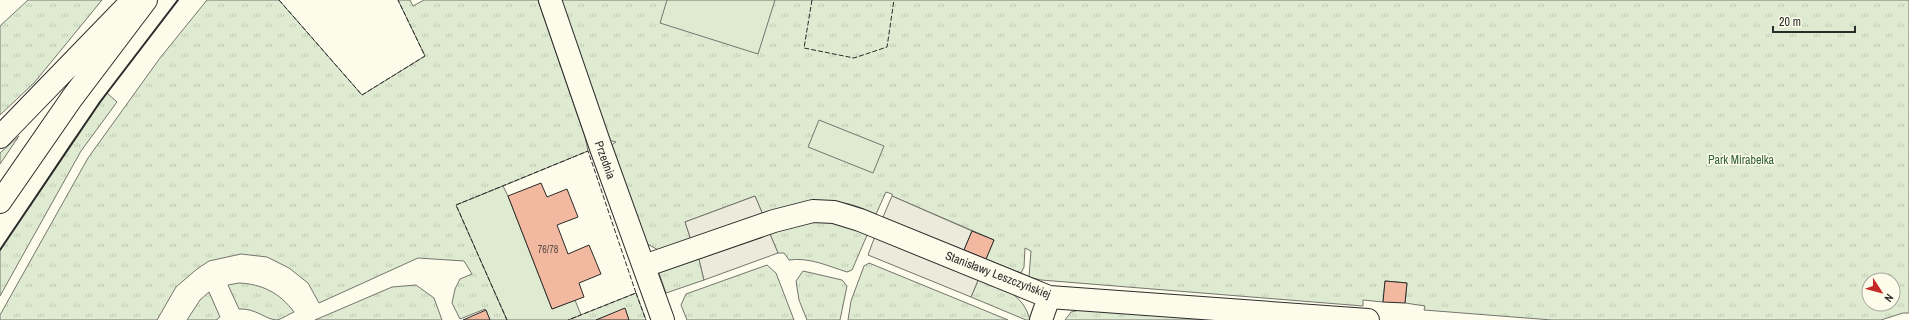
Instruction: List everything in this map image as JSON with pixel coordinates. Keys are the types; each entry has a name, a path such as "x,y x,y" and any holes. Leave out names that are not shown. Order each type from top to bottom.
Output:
{"street":[{"path":"0,136 132,0"},
{"path":"0,202 72,98 146,0"},
{"name":"Przednia","path":"550,0 663,320"},
{"name":"Stanisławy Leszczyńskiej","path":"644,266 774,221 813,211 834,212 854,218 1049,297 1368,320"},
{"path":"1041,320 1049,297"}],"green space":[{"path":"28,0 102,0 34,83 0,115 0,26"},
{"path":"207,0 279,0 362,95 425,56 398,0 410,0 413,6 424,0 538,0 585,137 588,151 457,205 507,320 490,320 485,309 460,319 452,303 455,289 460,279 472,274 464,261 418,258 319,303 308,283 289,268 267,257 241,254 209,261 197,269 176,287 157,320 0,320 0,315 88,158 160,58"},
{"name":"Park Mirabelka","path":"557,0 1909,0 1909,313 1903,313 1881,320 1552,320 1424,310 1425,306 1405,303 1407,283 1385,281 1383,302 1363,300 1363,306 1041,280 1029,277 1031,251 1025,248 1024,267 1021,273 986,259 994,240 892,196 892,194 886,192 876,214 860,207 847,204 812,202 792,206 763,215 755,196 685,222 691,240 658,250 644,242 610,146 616,142 608,140"},
{"path":"667,0 775,0 758,54 660,23"},
{"path":"107,93 117,102 81,151 0,296 0,250 72,142"},
{"path":"819,120 884,146 873,173 808,147"},
{"path":"19,136 0,164 0,153"},
{"path":"503,186 552,309 575,300 581,315 568,320 507,320 456,205"},
{"path":"818,221 833,222 868,233 852,270 847,272 811,261 796,259 789,260 784,253 778,253 770,234 789,225"},
{"path":"699,259 704,280 666,293 659,273"},
{"path":"869,263 1008,320 848,320 851,301 864,266"},
{"path":"767,265 776,273 794,320 687,320 681,305 686,294"},
{"path":"803,271 842,280 847,286 840,320 807,320 799,300 796,281"},
{"path":"979,278 1017,297 1027,311 1030,320 1026,320 971,297"},
{"path":"239,283 255,285 270,291 289,305 294,312 277,320 251,310 239,309 228,285"},
{"path":"416,285 434,298 442,320 315,320 392,287"},
{"path":"209,292 220,317 216,320 187,320 200,300"},
{"path":"636,293 646,320 629,320 625,309 596,320 568,320"},
{"path":"1084,309 1210,317 1210,320 1065,320 1071,312"}],"shaded area":[{"path":"755,196 763,215 691,240 685,222"},
{"path":"892,196 972,231 964,250 883,217"},
{"path":"770,234 778,253 704,280 699,259"},
{"path":"875,236 979,278 971,297 868,255"}],"building":[{"path":"541,183 547,197 567,189 578,217 557,225 568,254 589,245 601,274 579,283 584,297 552,309 508,196"},
{"path":"972,231 994,240 986,259 964,250"},
{"path":"1385,281 1407,283 1405,303 1383,302"},
{"path":"625,308 629,320 596,320"},
{"path":"486,310 490,320 463,320"}],"fence":[{"path":"279,0 362,95 425,56 398,0"},
{"path":"812,0 804,48 854,58 887,47 894,0"},
{"path":"507,320 456,205 588,151 636,293 568,320"},
{"path":"636,293 646,320"}],"wall":[{"path":"0,250 100,102 178,0"}]}
